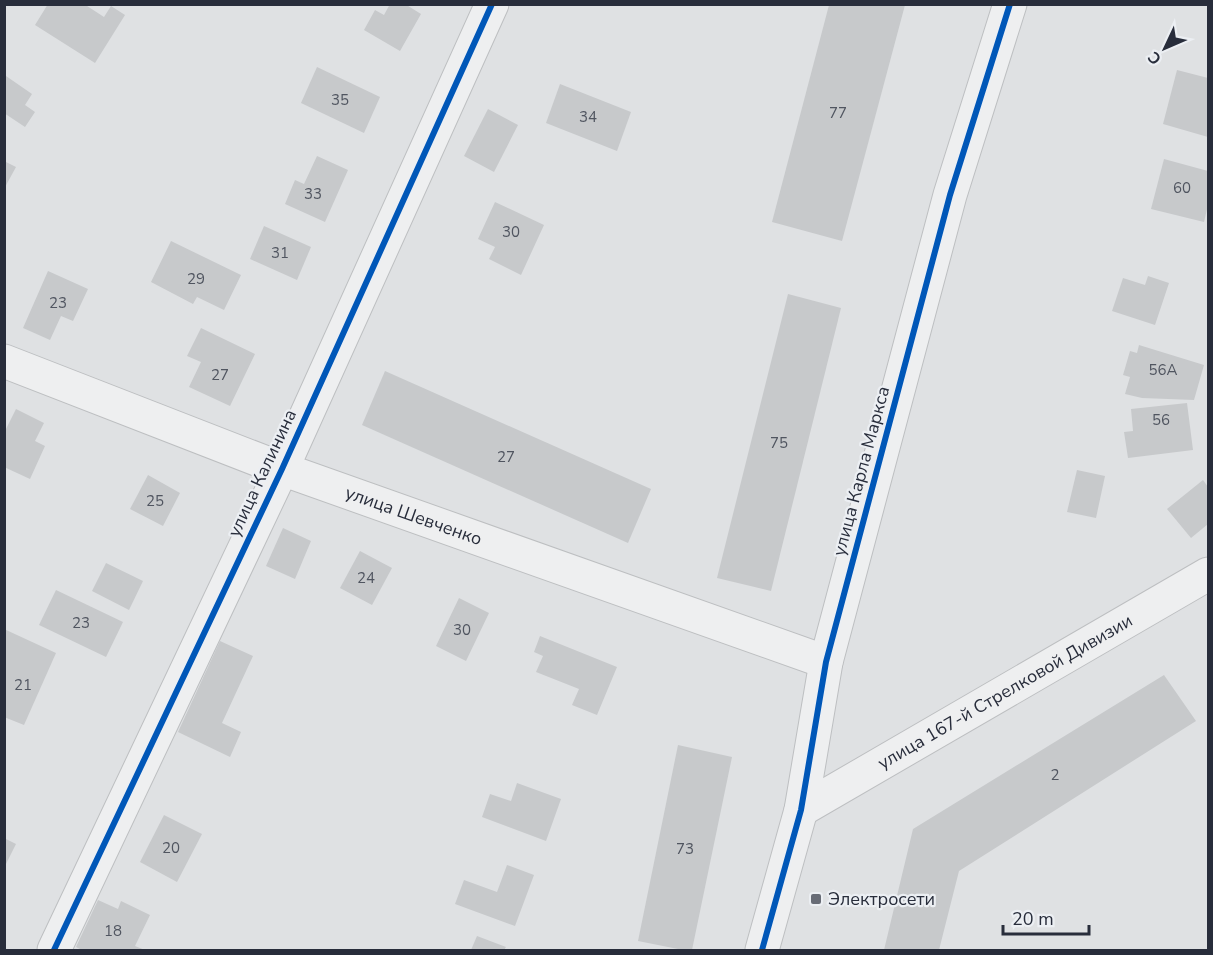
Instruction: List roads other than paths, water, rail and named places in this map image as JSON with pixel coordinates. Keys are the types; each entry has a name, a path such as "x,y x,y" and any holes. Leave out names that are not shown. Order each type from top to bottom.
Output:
{"street":[{"name":"улица Калинина","path":"54,951 282,469 492,4"},
{"name":"улица Карла Маркса","path":"762,951 801,810 826,662 950,195 1010,4"},
{"name":"улица Шевченко","path":"4,361 282,469 826,662"},
{"name":"улица 167-й Стрелковой Дивизии","path":"801,810 1209,574"}],"place":[{"name":"Электросети","path":"816,899"}]}
